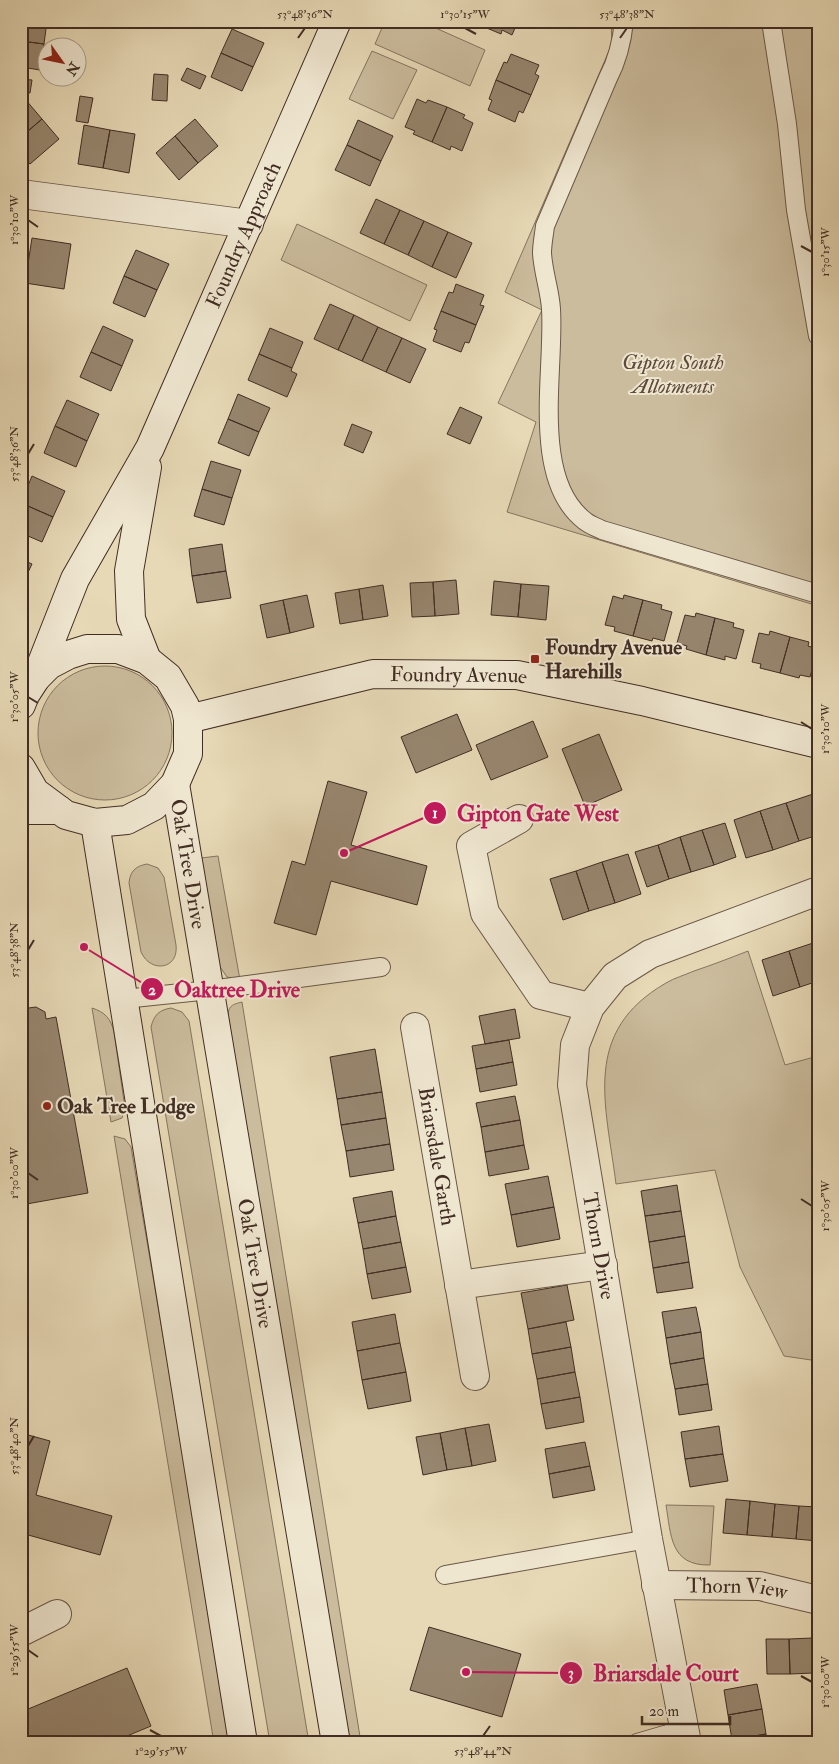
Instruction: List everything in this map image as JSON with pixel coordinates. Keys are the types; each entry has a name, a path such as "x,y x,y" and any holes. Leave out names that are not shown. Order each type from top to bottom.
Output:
{"street":[{"name":"Foundry Approach","path":"36,678 75,579 150,448 338,21"},
{"path":"21,194 249,224"},
{"name":"Foundry Approach","path":"147,660 131,619 129,571 150,448"},
{"name":"Foundry Approach","path":"21,705 24,695 36,678 50,665 68,654 87,649 118,649 147,660 168,677 185,706 188,718 188,754 175,784 154,806 127,820 95,823 66,815 35,792 21,768"},
{"name":"Foundry Avenue","path":"188,718 373,674 517,675 642,701 818,744"},
{"name":"Oak Tree Drive","path":"175,784 336,1743"},
{"path":"21,810 59,810"},
{"path":"519,819 471,846 485,913 541,995 590,1007"},
{"path":"95,823 243,1743"},
{"name":"Thorn Drive","path":"686,1736 656,1585 572,1085 576,1044 590,1007 616,976 650,954 818,891"},
{"name":"Briarsdale Garth","path":"415,1028 475,1376"},
{"path":"459,1285 603,1265"},
{"name":"Thorn View","path":"656,1585 760,1586 818,1600"},
{"path":"21,1632 57,1614"}],"lane":[{"path":"624,21 617,61 604,87 545,226 542,252 552,308 550,432 552,463 559,487 568,504 585,522 602,530 818,594"},
{"path":"771,21 787,124 796,210 818,336"},
{"path":"124,999 210,990 381,966"},
{"path":"445,1575 648,1539"},
{"path":"637,1743 686,1736"}],"green space":[{"path":"385,21 420,21 485,50 470,86 375,44"},
{"name":"Gipton South Allotments","path":"611,21 818,21 818,606 507,512 536,422 498,403 542,310 505,292 612,44"},
{"path":"372,51 417,70 393,119 349,99"},
{"path":"297,224 427,285 410,321 281,260"},
{"path":"105,666 131,671 142,677 152,686 161,696 167,707 172,733 167,759 161,770 152,780 142,789 131,795 105,800 79,795 68,789 58,780 49,770 43,759 38,733 43,707 49,696 58,686 68,677 79,671"},
{"path":"218,856 240,980 227,977 220,967 201,858"},
{"path":"147,864 158,868 164,877 176,945 176,953 173,959 169,964 163,966 151,964 141,952 129,883 134,870"},
{"path":"748,951 785,1065 818,1056 818,1361 784,1356 740,1267 715,1170 616,1184 605,1098 605,1072 610,1047 621,1024 639,1002 666,983"},
{"path":"242,1002 361,1743 344,1743 228,1014 232,1005"},
{"path":"92,1008 107,1017 114,1032 125,1108 122,1118 111,1122"},
{"path":"171,1008 182,1012 189,1021 309,1743 270,1743 151,1027 158,1014 163,1010"},
{"path":"114,1136 125,1139 131,1147 232,1743 214,1743"},
{"path":"666,1505 714,1506 710,1565 697,1564 687,1560 680,1554 675,1547 669,1527"}],"building":[{"path":"21,21 47,21 45,38 38,38 38,43 21,41"},
{"path":"470,21 484,21 482,26"},
{"path":"484,21 518,21 512,35 502,30 501,34 482,26"},
{"path":"232,29 264,43 253,67 221,53"},
{"path":"21,41 38,43 38,70 21,67"},
{"path":"221,53 253,67 242,91 211,77"},
{"path":"511,54 539,65 535,74 539,76 531,95 496,80 504,62 507,63"},
{"path":"187,68 206,76 200,89 181,80"},
{"path":"154,74 168,75 167,101 152,100"},
{"path":"21,79 32,80 30,93 21,92"},
{"path":"496,80 531,95 523,113 519,111 515,122 488,110 492,100 489,99"},
{"path":"80,96 93,98 88,123 76,121"},
{"path":"25,99 42,119 21,137 21,103"},
{"path":"417,99 426,103 428,100 447,107 432,142 413,134 415,131 405,127"},
{"path":"447,107 465,115 463,118 473,123 462,151 451,146 450,150 432,142"},
{"path":"42,119 59,139 30,164 21,154 21,137"},
{"path":"195,119 218,146 198,163 175,136"},
{"path":"358,120 393,136 381,161 347,145"},
{"path":"84,125 110,130 103,168 78,164"},
{"path":"110,130 135,134 129,173 103,168"},
{"path":"175,136 198,163 179,180 156,153"},
{"path":"347,145 381,161 370,186 335,170"},
{"path":"376,199 400,210 384,244 360,233"},
{"path":"400,210 424,221 408,255 384,244"},
{"path":"424,221 448,232 432,267 408,255"},
{"path":"448,232 472,243 456,278 432,267"},
{"path":"32,238 71,244 64,289 25,283"},
{"path":"136,250 169,264 157,290 124,276"},
{"path":"124,276 157,290 145,317 113,303"},
{"path":"456,284 484,295 480,305 484,306 476,325 441,311 449,292 453,293"},
{"path":"330,304 354,315 338,350 314,339"},
{"path":"441,311 476,325 469,343 465,342 461,352 433,341 437,330 434,329"},
{"path":"354,315 378,327 362,361 338,350"},
{"path":"103,326 133,340 122,366 91,352"},
{"path":"378,327 402,338 386,372 362,361"},
{"path":"270,328 303,342 292,368 259,354"},
{"path":"402,338 426,349 410,383 386,372"},
{"path":"91,352 122,366 111,391 80,377"},
{"path":"259,354 292,368 291,371 297,374 287,397 248,380"},
{"path":"238,394 270,408 259,432 228,419"},
{"path":"67,400 99,414 87,441 55,426"},
{"path":"460,407 482,417 470,444 447,434"},
{"path":"228,419 259,432 249,456 218,443"},
{"path":"352,424 372,432 363,453 344,445"},
{"path":"55,426 87,441 76,467 44,453"},
{"path":"211,461 241,470 232,498 202,489"},
{"path":"32,476 65,491 53,517 21,503"},
{"path":"202,489 232,498 224,525 194,516"},
{"path":"21,503 53,517 42,542 21,533"},
{"path":"222,544 226,571 192,576 189,549"},
{"path":"21,559 32,564 21,587"},
{"path":"226,571 231,598 197,603 192,576"},
{"path":"456,580 459,614 435,616 433,582"},
{"path":"494,581 521,584 518,617 491,615"},
{"path":"433,582 435,616 412,617 410,583"},
{"path":"521,584 549,586 546,620 518,617"},
{"path":"383,585 388,616 363,620 359,589"},
{"path":"359,589 363,620 340,624 335,593"},
{"path":"307,595 314,627 290,633 283,600"},
{"path":"624,595 643,600 633,636 614,631 615,627 605,625 613,596 623,599"},
{"path":"283,600 290,633 267,638 260,605"},
{"path":"643,600 662,605 661,609 672,612 664,641 653,638 652,641 633,636"},
{"path":"696,613 715,618 706,655 686,649 687,646 677,643 685,615 695,617"},
{"path":"715,618 734,623 733,627 744,630 736,659 725,656 725,660 706,655"},
{"path":"770,631 790,637 780,673 760,668 761,664 752,662 759,633 769,635"},
{"path":"790,637 809,642 808,646 818,649 810,677 800,675 799,678 780,673"},
{"path":"457,714 472,750 416,773 401,737"},
{"path":"533,721 548,757 491,780 476,745"},
{"path":"599,734 622,790 585,806 562,749"},
{"path":"328,781 367,792 351,845 427,866 417,905 331,881 316,935 274,923 292,861 305,865"},
{"path":"813,794 818,809 818,835 799,841 786,803"},
{"path":"786,803 799,841 773,850 760,811"},
{"path":"760,811 773,850 746,858 734,820"},
{"path":"725,823 736,857 714,865 702,830"},
{"path":"702,830 714,865 691,872 680,837"},
{"path":"680,837 691,872 669,879 658,845"},
{"path":"658,845 669,879 647,887 635,852"},
{"path":"628,854 641,894 615,903 602,862"},
{"path":"602,862 615,903 589,911 576,871"},
{"path":"576,871 589,911 563,920 550,879"},
{"path":"816,942 818,948 818,981 800,987 789,951"},
{"path":"789,951 800,987 773,996 762,960"},
{"name":"Oak Tree Lodge","path":"36,1007 45,1012 46,1019 56,1017 88,1193 21,1205 21,1009"},
{"path":"515,1009 520,1038 485,1044 479,1016"},
{"path":"509,1040 513,1062 476,1069 472,1046"},
{"path":"375,1049 382,1092 337,1099 330,1057"},
{"path":"513,1062 517,1085 480,1092 476,1069"},
{"path":"382,1092 386,1118 341,1125 337,1099"},
{"path":"515,1096 520,1120 481,1127 476,1103"},
{"path":"386,1118 390,1144 346,1151 341,1125"},
{"path":"520,1120 524,1145 485,1152 481,1127"},
{"path":"390,1144 394,1170 350,1177 346,1151"},
{"path":"524,1145 529,1169 489,1176 485,1152"},
{"path":"548,1176 554,1207 511,1215 505,1184"},
{"path":"677,1185 681,1211 645,1216 641,1191"},
{"path":"392,1191 396,1216 358,1223 353,1198"},
{"path":"554,1207 560,1239 517,1247 511,1215"},
{"path":"681,1211 685,1236 649,1242 645,1216"},
{"path":"396,1216 401,1242 363,1249 358,1223"},
{"path":"685,1236 689,1262 653,1268 649,1242"},
{"path":"401,1242 406,1267 367,1274 363,1249"},
{"path":"689,1262 693,1288 657,1293 653,1268"},
{"path":"406,1267 411,1292 372,1299 367,1274"},
{"path":"567,1285 574,1320 528,1329 521,1293"},
{"path":"696,1307 701,1332 666,1338 662,1312"},
{"path":"395,1314 400,1343 357,1351 352,1322"},
{"path":"566,1322 571,1347 532,1354 528,1329"},
{"path":"701,1332 704,1358 670,1364 666,1338"},
{"path":"400,1343 406,1372 362,1380 357,1351"},
{"path":"571,1347 575,1372 537,1379 532,1354"},
{"path":"704,1358 708,1384 675,1389 670,1364"},
{"path":"406,1372 411,1401 368,1409 362,1380"},
{"path":"575,1372 580,1397 541,1404 537,1379"},
{"path":"708,1384 712,1410 679,1415 675,1389"},
{"path":"580,1397 584,1422 546,1429 541,1404"},
{"path":"489,1424 496,1461 472,1466 465,1428"},
{"path":"719,1426 723,1454 685,1459 681,1432"},
{"path":"465,1428 472,1466 447,1470 440,1433"},
{"path":"21,1433 50,1441 36,1495 112,1516 100,1555 21,1533"},
{"path":"440,1433 447,1470 423,1475 416,1437"},
{"path":"585,1442 590,1466 549,1474 545,1449"},
{"path":"723,1454 728,1481 690,1487 685,1459"},
{"path":"590,1466 595,1490 553,1498 549,1474"},
{"path":"726,1499 750,1501 747,1535 723,1533"},
{"path":"750,1501 775,1504 772,1537 747,1535"},
{"path":"775,1504 799,1506 796,1539 772,1537"},
{"path":"799,1506 818,1507 818,1541 796,1539"},
{"path":"429,1627 521,1654 502,1717 410,1690"},
{"path":"812,1638 813,1673 790,1674 789,1639"},
{"path":"766,1639 789,1639 790,1674 767,1674"},
{"path":"127,1668 151,1726 110,1743 21,1743 21,1712"},
{"path":"757,1684 762,1709 728,1715 724,1690"},
{"path":"762,1709 766,1734 732,1740 728,1715"},
{"path":"766,1734 767,1743 733,1743 732,1740"}],"place":[{"name":"Foundry Avenue Harehills","path":"535,659"},
{"name":"Gipton Gate West","path":"344,853"},
{"name":"Oaktree Drive","path":"84,947"},
{"name":"Oak Tree Lodge","path":"47,1106"},
{"name":"Briarsdale Court","path":"466,1672"}]}
